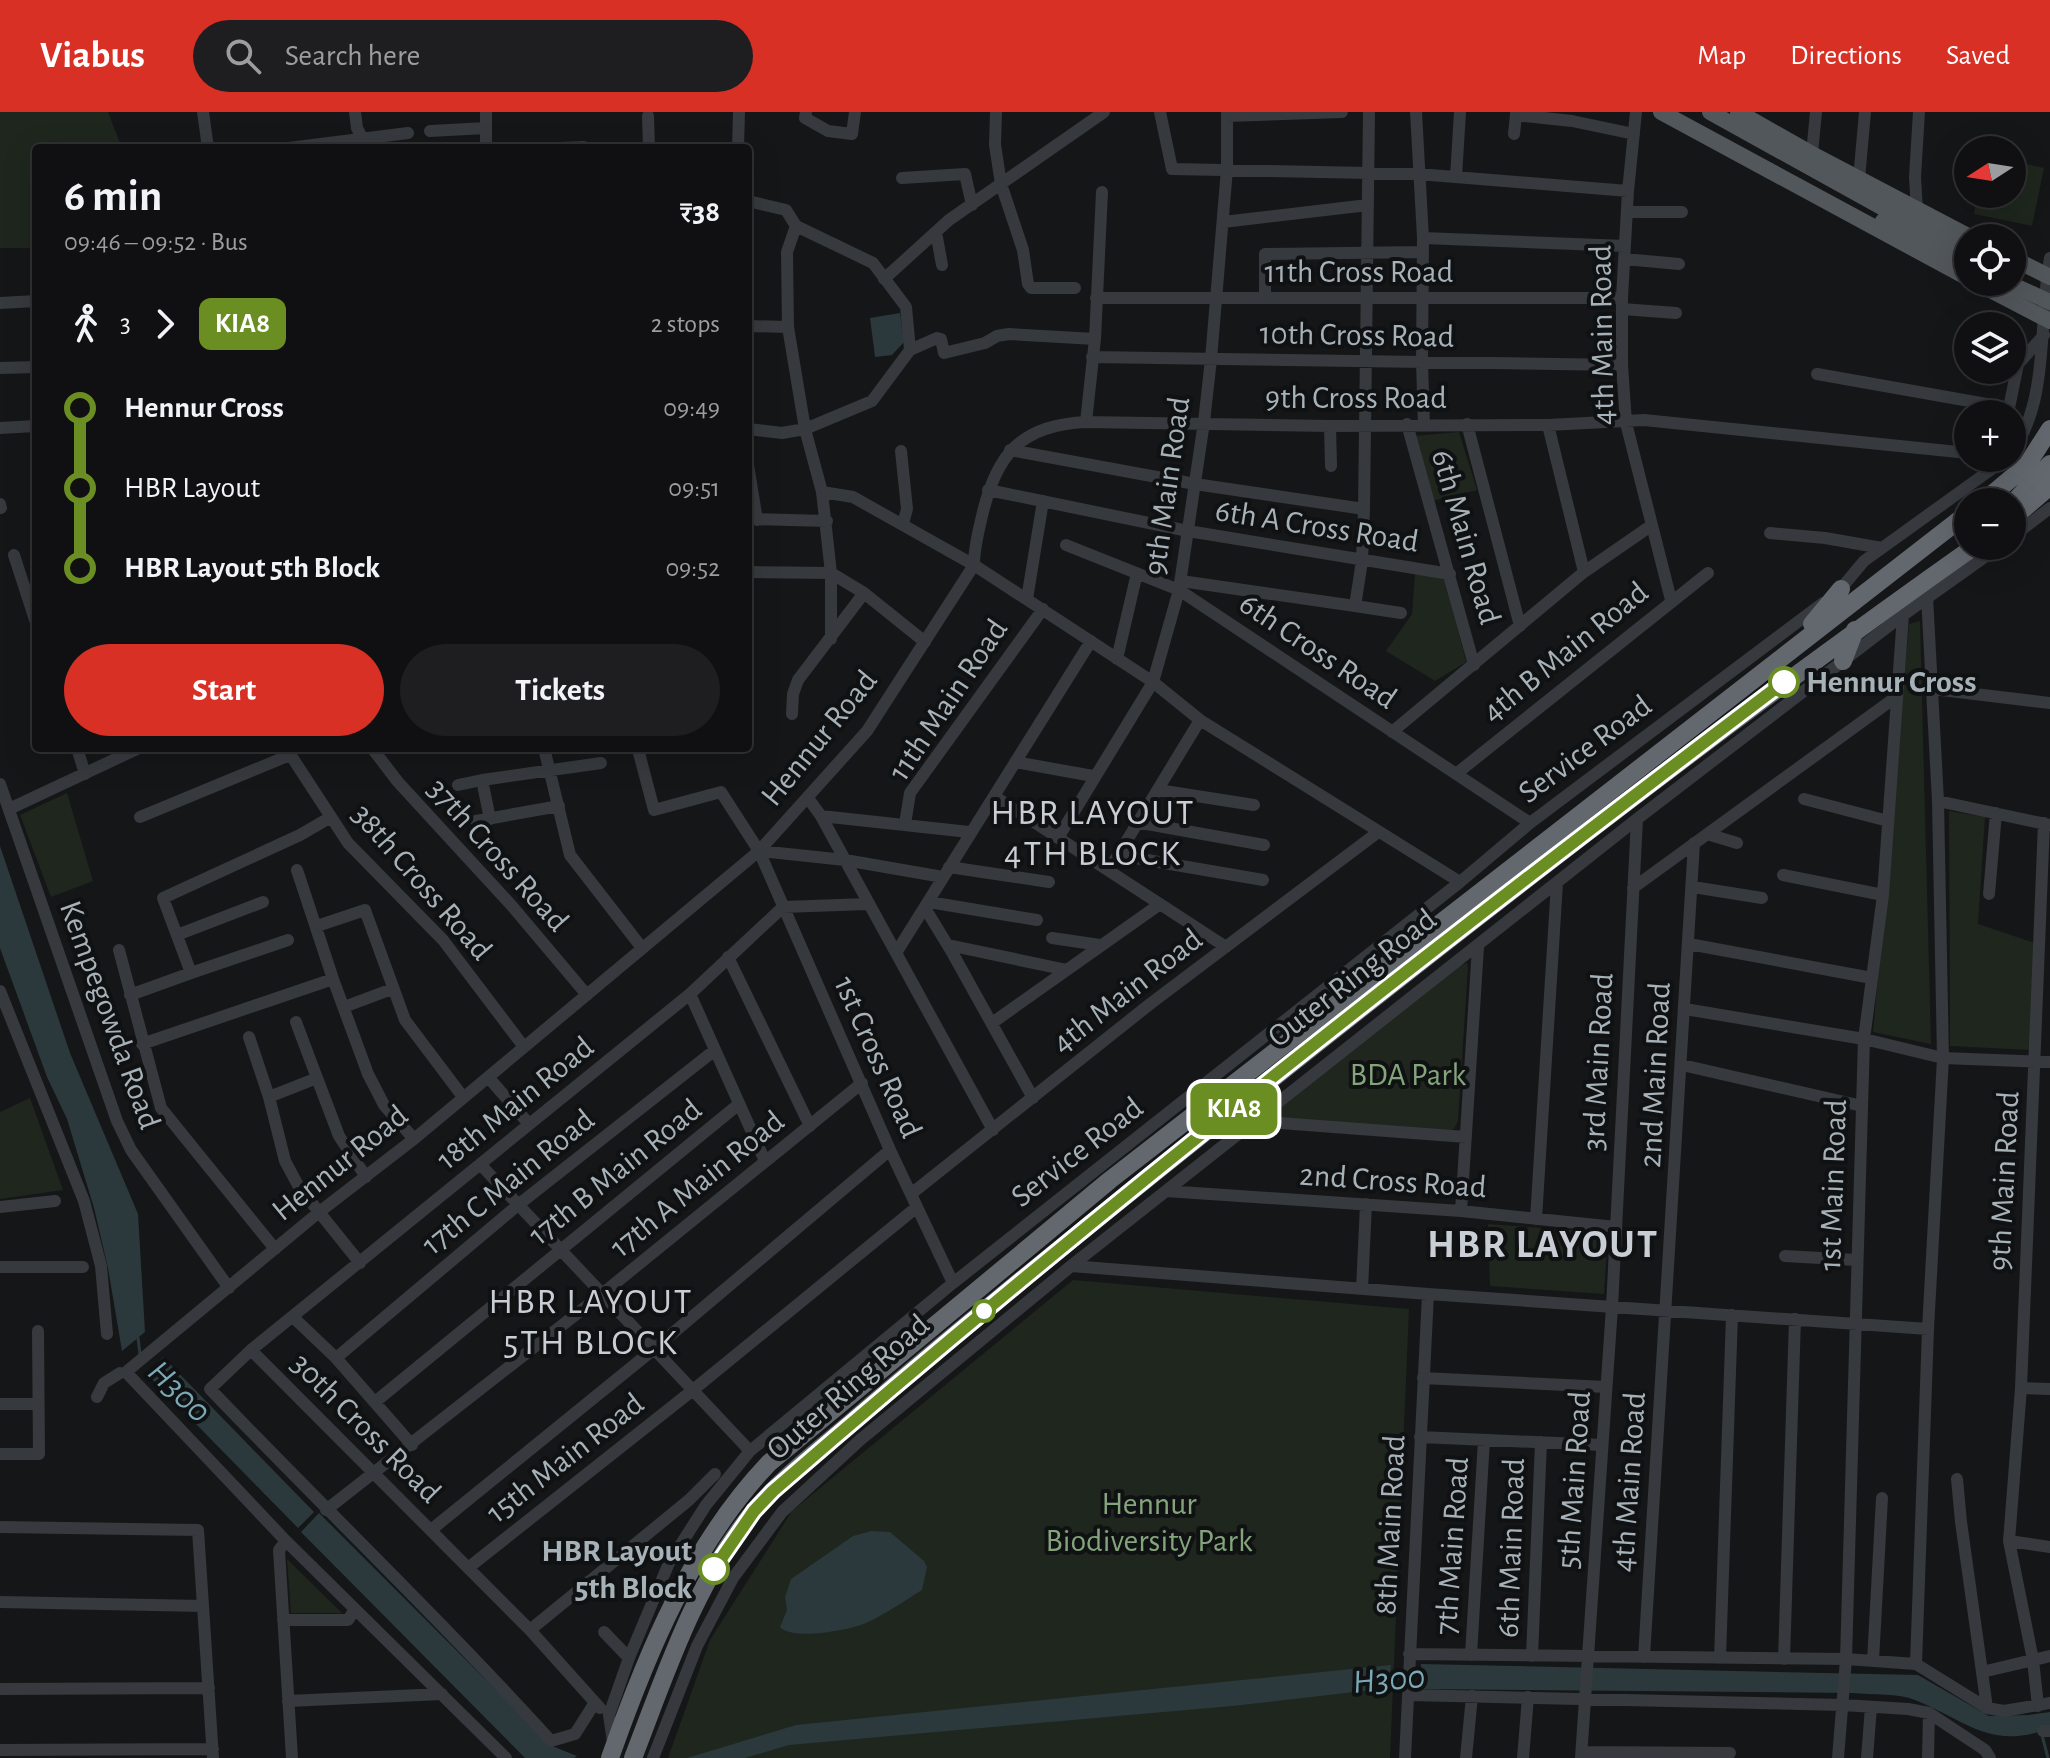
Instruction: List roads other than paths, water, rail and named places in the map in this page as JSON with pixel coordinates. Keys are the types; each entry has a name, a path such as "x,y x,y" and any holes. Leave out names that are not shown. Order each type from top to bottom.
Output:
{"highway":[{"path":"2000,488 2027,465 2050,429"},
{"path":"2026,489 2050,464"},
{"path":"2026,507 2050,486"},
{"path":"1793,648 1954,524"},
{"path":"1884,610 1886,603 1954,550"},
{"path":"1884,610 1955,560"},
{"path":"1793,648 1841,589"},
{"name":"Outer Ring Road","path":"641,1754 679,1639 696,1602 735,1537 773,1491 909,1373 1274,1077 1652,782 1884,610"},
{"path":"1843,661 1855,630"},
{"name":"Outer Ring Road","path":"612,1753 677,1592 743,1490 769,1463 1110,1180 1793,648"}],"main road":[{"path":"1661,112 1954,270"},
{"path":"1681,112 1954,257"},
{"path":"1710,112 1954,245"},
{"path":"1743,113 1812,154 1954,229"},
{"path":"2026,267 2049,281"},
{"path":"2026,275 2049,281"},
{"path":"2002,296 2047,319"},
{"path":"2022,296 2047,319"}],"street":[{"path":"203,112 207,144"},
{"path":"355,112 357,128 365,142"},
{"path":"486,112 486,144"},
{"path":"738,144 739,112"},
{"path":"806,112 805,118 828,131 852,134 855,112"},
{"path":"996,112 995,145 1001,184 1019,236 1031,288 1075,288"},
{"path":"884,279 936,232 1104,112"},
{"path":"1160,112 1172,169 1418,174 1628,191"},
{"path":"1227,114 1342,112"},
{"path":"1355,606 1362,561 1364,509 1369,112"},
{"path":"1416,112 1423,238 1424,425"},
{"path":"1456,177 1460,112"},
{"name":"4th Main Road","path":"1636,112 1622,303 1626,423 1671,600"},
{"path":"1812,154 1816,112"},
{"path":"1859,179 1865,112"},
{"path":"1917,211 1915,177 1919,112"},
{"path":"1514,134 1516,113 1634,134"},
{"name":"9th Main Road","path":"1058,838 1153,682 1180,585 1211,359 1227,169 1227,114"},
{"path":"648,116 649,144"},
{"path":"430,131 486,128"},
{"path":"340,144 408,133"},
{"path":"902,178 965,174 972,205"},
{"path":"974,565 988,490 1010,450 1032,433 1086,422 1095,339 1102,192"},
{"path":"752,202 786,210 796,226 873,263 906,307 910,350"},
{"path":"1223,222 1368,205"},
{"path":"1627,212 1682,212"},
{"path":"796,226 787,252 788,327 805,429 827,521 831,639"},
{"path":"936,232 942,265"},
{"path":"1423,238 1624,253 1679,264"},
{"path":"1265,298 1265,254 1422,252"},
{"path":"2026,432 2034,412 2047,319 2050,258"},
{"name":"11th Cross Road","path":"1096,298 1422,298 1622,303 1676,313"},
{"path":"0,303 32,301"},
{"path":"1817,374 2009,408 2018,364 2047,319"},
{"path":"752,326 788,327"},
{"path":"752,429 782,433 805,429 872,401 910,350 937,338 941,339 944,353 1009,334 1095,339"},
{"name":"10th Cross Road","path":"1092,357 1622,365"},
{"path":"0,368 32,367"},
{"name":"9th Cross Road","path":"1086,422 1366,426 1548,425 1644,420 1954,452"},
{"name":"6th Main Road","path":"1407,424 1474,665"},
{"path":"1467,424 1520,626"},
{"path":"1548,425 1584,572"},
{"path":"0,428 32,426"},
{"path":"1330,426 1331,466"},
{"path":"1010,450 1195,484 1364,509"},
{"path":"901,451 907,509 903,524"},
{"name":"Service Road","path":"612,1753 609,1715 669,1563 706,1505 750,1451 953,1283 1460,882 1530,823 1841,589 1864,561 1988,472"},
{"name":"6th A Cross Road","path":"988,490 1188,531 1450,574"},
{"path":"822,492 853,497 974,565 1153,682 1200,720 1460,882"},
{"path":"1027,599 1043,501"},
{"path":"2026,526 2050,508"},
{"path":"753,519 827,521"},
{"path":"1392,732 1584,572 1652,525"},
{"path":"1770,533 1882,548"},
{"name":"6th Cross Road","path":"1066,545 1137,573 1180,585 1530,823"},
{"path":"14,555 32,611"},
{"path":"641,1754 713,1612 767,1529 860,1440 1071,1266 1637,819 1927,596 1980,560"},
{"name":"Hennur Road","path":"286,1541 126,1372 318,1213 414,1139 759,851 867,731 974,565"},
{"path":"752,572 831,573 864,593 925,642"},
{"path":"1117,659 1137,573"},
{"name":"4th B Main Road","path":"1456,774 1708,573"},
{"path":"1180,585 1401,613"},
{"path":"792,714 794,687 798,680 864,593"},
{"path":"1916,1664 1928,1329 1943,1058 1938,801 1927,596"},
{"name":"11th Main Road","path":"905,824 910,793 1043,609"},
{"name":"1st Main Road","path":"1838,1758 1846,1659 1864,1039 1883,895 1903,615"},
{"path":"896,953 1091,641"},
{"path":"1933,689 2050,703"},
{"path":"1633,888 1896,697"},
{"path":"1107,869 1200,720"},
{"path":"78,752 85,774"},
{"path":"9,809 131,752"},
{"path":"140,817 288,752"},
{"name":"38th Cross Road","path":"288,752 348,843 443,940 524,1047"},
{"name":"37th Cross Road","path":"375,752 587,995"},
{"path":"545,752 570,855 642,948"},
{"name":"1st Cross Road","path":"639,753 654,810 721,792 759,851 890,1150 953,1283"},
{"path":"1015,762 1093,776"},
{"path":"458,785 601,763"},
{"path":"482,780 490,819"},
{"name":"Kempegowda Road","path":"0,784 117,1121 131,1150 229,1288"},
{"path":"1158,790 1254,805"},
{"path":"994,796 1226,947"},
{"path":"808,798 821,816 993,1130"},
{"path":"1804,799 1888,821"},
{"path":"1938,801 2047,824"},
{"path":"476,821 559,806"},
{"path":"1989,894 1996,813"},
{"path":"821,816 969,832"},
{"path":"191,973 163,898 300,835 331,817"},
{"name":"3rd Main Road","path":"1612,1307 1637,819"},
{"path":"1136,822 1264,845"},
{"name":"9th Main Road","path":"2044,1704 2009,1541 2021,1388 2047,824"},
{"name":"4th Main Road","path":"911,1194 1377,833"},
{"path":"1707,834 1737,843"},
{"name":"2nd Main Road","path":"1667,1310 1694,843"},
{"path":"759,851 1049,882"},
{"path":"1118,855 1263,880"},
{"path":"297,870 368,1074 384,1105 414,1139"},
{"path":"1783,875 1883,895"},
{"path":"1536,1219 1557,883"},
{"path":"1693,887 1762,898"},
{"path":"177,935 263,902"},
{"path":"783,907 867,904"},
{"path":"992,1023 1160,904"},
{"path":"927,905 1037,920"},
{"path":"927,905 1033,1098"},
{"name":"18th Main Road","path":"326,1510 210,1389 251,1350 690,994 783,907"},
{"path":"317,926 365,910 405,1020 463,1097"},
{"path":"1052,938 1100,945"},
{"path":"130,995 288,940"},
{"path":"1689,944 1872,978"},
{"path":"948,945 1067,970"},
{"path":"1461,1211 1478,947"},
{"path":"119,950 161,1108 275,1249"},
{"path":"728,957 810,1126"},
{"path":"142,1044 333,979"},
{"path":"344,1007 392,989"},
{"path":"0,991 84,1201 101,1266 107,1334"},
{"path":"690,994 765,1161"},
{"path":"1685,1009 1864,1039 1943,1058 2050,1062"},
{"path":"296,1022 339,1136 366,1177"},
{"path":"249,1037 269,1097 285,1161 318,1213 360,1263"},
{"name":"17th C Main Road","path":"336,1358 518,1205 715,1050"},
{"path":"1682,1065 1862,1106"},
{"path":"488,1077 529,1124"},
{"path":"269,1097 317,1078"},
{"name":"17th A Main Road","path":"326,1510 602,1294 862,1083"},
{"name":"17th B Main Road","path":"375,1402 739,1104"},
{"path":"1254,1121 1466,1137"},
{"path":"431,1530 654,1349 890,1150"},
{"path":"480,1164 750,1451"},
{"name":"2nd Cross Road","path":"1166,1191 1461,1211 1616,1227"},
{"path":"0,1207 55,1201"},
{"path":"1362,1289 1366,1204"},
{"name":"15th Main Road","path":"468,1568 917,1207"},
{"path":"1785,1256 1856,1260"},
{"path":"1071,1266 1928,1329"},
{"path":"0,1267 83,1267"},
{"name":"8th Main Road","path":"1405,1758 1428,1294"},
{"name":"5th Main Road","path":"1581,1755 1612,1307"},
{"name":"4th Main Road","path":"1644,1657 1667,1310"},
{"path":"1720,1658 1732,1315"},
{"path":"294,1318 336,1358 412,1445"},
{"path":"1784,1659 1795,1319"},
{"path":"0,1454 39,1454 38,1331"},
{"name":"30th Cross Road","path":"251,1350 530,1630 594,1704 609,1715"},
{"path":"97,1397 104,1383 120,1373"},
{"path":"1423,1378 1606,1387"},
{"path":"2021,1388 2050,1389"},
{"path":"0,1404 37,1404"},
{"path":"1420,1437 1602,1445"},
{"name":"7th Main Road","path":"1471,1655 1484,1440"},
{"name":"6th Main Road","path":"1532,1656 1541,1442"},
{"path":"530,1630 689,1500 715,1474"},
{"path":"1957,1479 1987,1708"},
{"path":"1873,1661 1882,1498"},
{"path":"689,1500 706,1505"},
{"path":"326,1510 418,1600 551,1741 575,1734 594,1704"},
{"path":"0,1527 198,1530 213,1754 0,1750"},
{"path":"292,1758 279,1550 286,1541 506,1758"},
{"path":"2009,1541 2050,1547"},
{"path":"0,1602 203,1606"},
{"path":"283,1620 348,1620 355,1609"},
{"path":"604,1632 629,1658"},
{"path":"1409,1654 1846,1659 1916,1664 1987,1708 2004,1711 2044,1704"},
{"path":"1982,1672 2050,1656"},
{"path":"0,1689 209,1688"},
{"path":"288,1701 442,1694"},
{"path":"1409,1695 1843,1705 1929,1713 1985,1750 1990,1758"},
{"path":"1466,1758 1472,1696"},
{"path":"1523,1758 1528,1697"},
{"path":"1867,1758 1871,1707"},
{"path":"1928,1758 1929,1713"},
{"path":"1581,1755 1730,1753"}],"water":[{"path":"900,313 904,342 892,355 875,357 870,318"},
{"path":"0,846 70,1053 138,1214 145,1332 122,1351 94,1208 67,1119 47,1077 0,948"},
{"path":"163,1357 314,1512 298,1528 147,1374"},
{"path":"319,1513 552,1746 577,1756 525,1758 301,1532"},
{"path":"871,1531 890,1532 924,1561 927,1567 922,1590 888,1612 848,1629 809,1634 780,1627 787,1610 785,1597 791,1579 853,1536"},
{"path":"1421,1664 1918,1675 1989,1716 2050,1712 2050,1728 2029,1734 1995,1735 1915,1700 1901,1696 1853,1693 1420,1689"},
{"path":"1391,1665 1389,1688 1232,1706 789,1745 745,1758 687,1758 796,1725"}],"waterway":[{"name":"H300","path":"138,1338 140,1354"},
{"name":"H300","path":"1386,1679 1406,1677"},
{"path":"2042,1735 2048,1758"}],"place":[{"name":"Hennur Cross","path":"1784,682"},
{"name":"HBR Layout 5th Block","path":"714,1569"}],"district":[{"name":"HBR LAYOUT 4TH BLOCK","path":"1093,834"},
{"name":"HBR LAYOUT","path":"1543,1245"},
{"name":"HBR LAYOUT 5TH BLOCK","path":"591,1322"}],"park label":[{"name":"BDA Park","path":"1408,1075"},
{"name":"Hennur Biodiversity Park","path":"1149,1522"}]}
